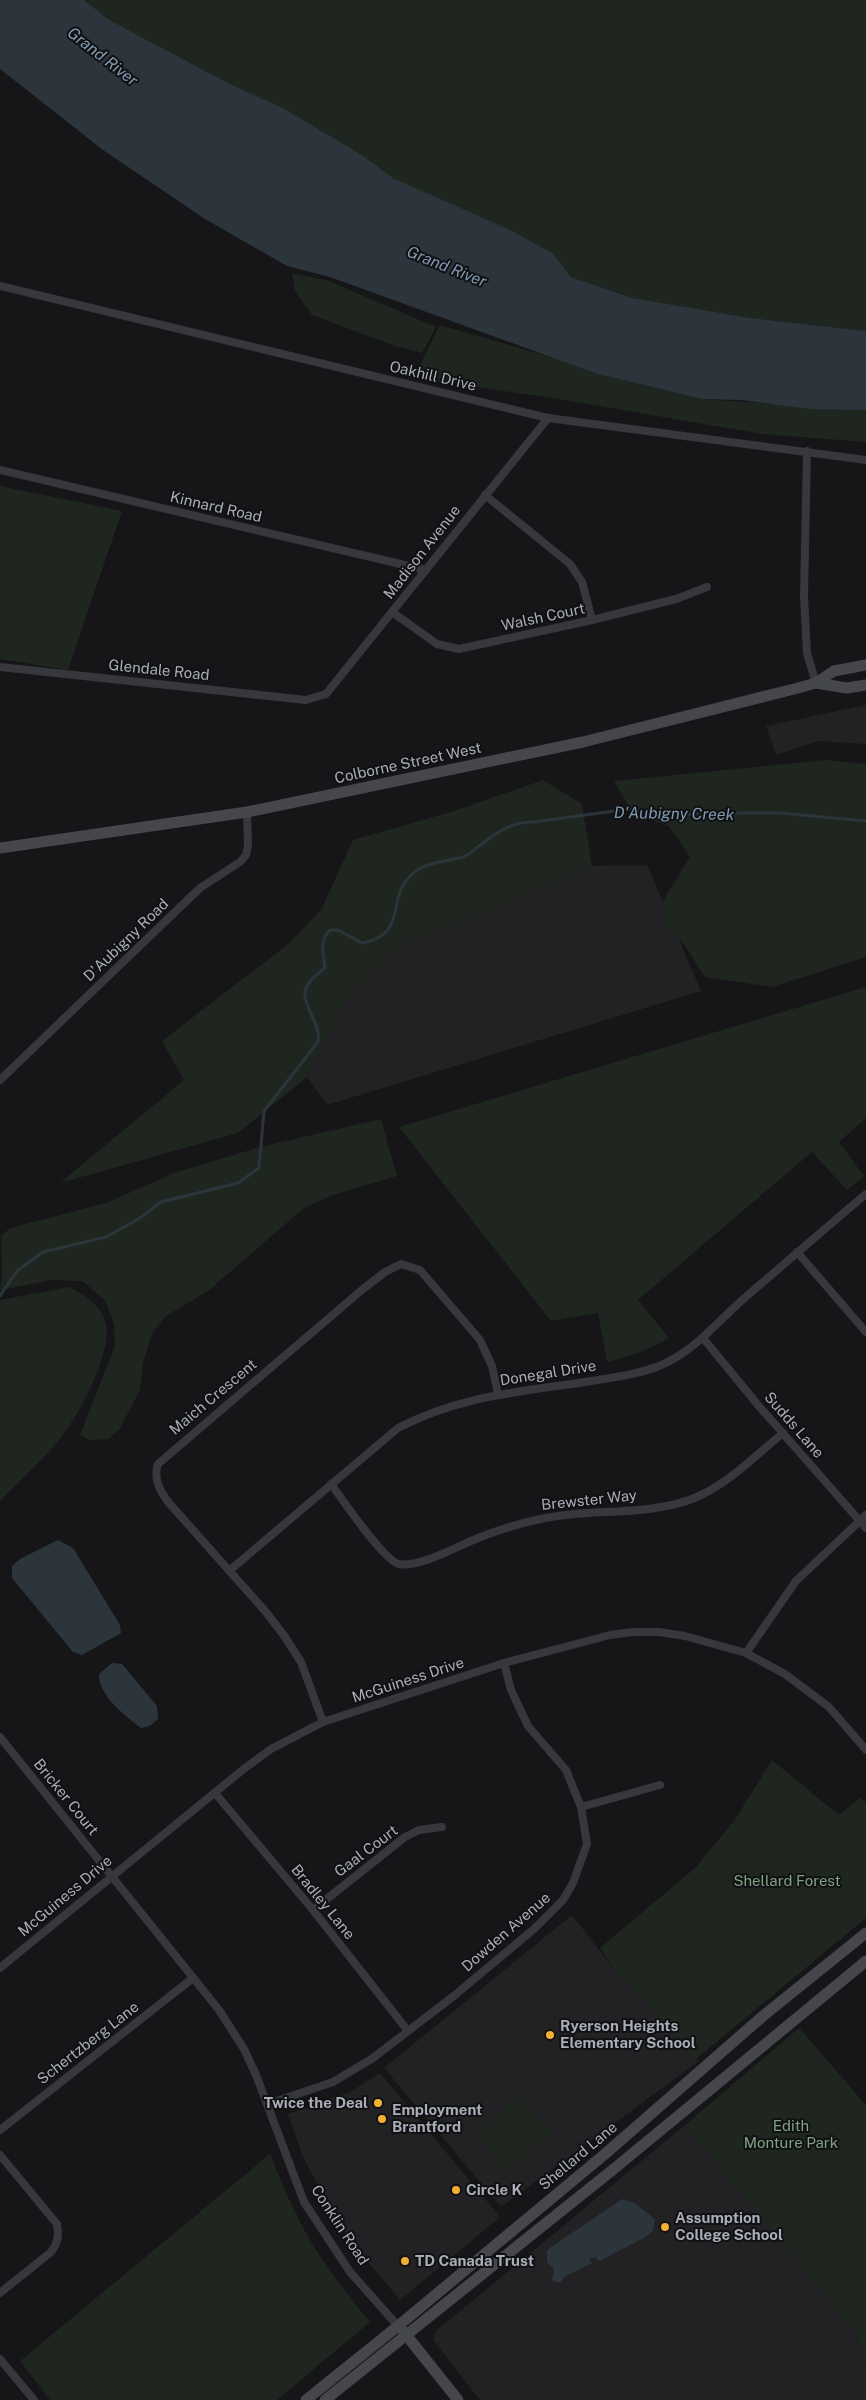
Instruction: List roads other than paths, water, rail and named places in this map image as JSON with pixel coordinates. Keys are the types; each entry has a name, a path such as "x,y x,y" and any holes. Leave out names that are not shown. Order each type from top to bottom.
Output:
{"main road":[{"name":"Colborne Street West","path":"0,848 246,812 583,742 816,683 834,672 866,665"},
{"name":"Colborne Street West","path":"816,683 847,688 866,684"},
{"name":"Shellard Lane","path":"306,2400 398,2326 622,2138 763,2016 866,1933"},
{"path":"325,2400 615,2168 866,1961"},
{"name":"Conklin Road","path":"398,2326 458,2400"}],"street":[{"name":"Oakhill Drive","path":"0,287 548,418 866,460"},
{"name":"Madison Avenue","path":"314,698 326,694 548,418"},
{"path":"806,451 806,653 816,683"},
{"name":"Kinnard Road","path":"0,470 426,570"},
{"path":"485,495 570,564 582,582 592,620"},
{"name":"Walsh Court","path":"392,612 437,644 459,649 592,620 676,599 707,587"},
{"name":"Glendale Road","path":"0,667 306,700 314,698"},
{"name":"D'Aubigny Road","path":"0,1080 200,888 240,862 246,855 248,846 246,812"},
{"name":"Donegal Drive","path":"229,1571 398,1428 446,1406 498,1394 636,1372 664,1364 703,1338 797,1252 866,1194"},
{"path":"797,1252 866,1332"},
{"name":"Maich Crescent","path":"323,1722 301,1662 266,1612 160,1491 155,1472 158,1464 385,1272 401,1264 420,1270 480,1340 492,1366 498,1394"},
{"name":"Sudds Lane","path":"703,1338 783,1433 863,1518 866,1528"},
{"name":"Brewster Way","path":"330,1484 383,1552 398,1564 414,1564 481,1537 536,1520 573,1513 661,1506 698,1496 726,1479 783,1433"},
{"path":"746,1653 796,1581 863,1518"},
{"name":"McGuiness Drive","path":"0,1968 112,1875 271,1749 323,1722 504,1663 610,1635 633,1632 659,1632 686,1636 746,1653 785,1674 829,1707 866,1750"},
{"name":"Dowden Avenue","path":"268,2104 333,2082 353,2071 455,1995 534,1929 563,1900 582,1863 586,1844 581,1807 566,1770 528,1726 512,1690 504,1663"},
{"name":"Bricker Court","path":"0,1737 112,1875"},
{"path":"581,1807 660,1785"},
{"name":"Bradley Lane","path":"215,1793 313,1910 408,2031"},
{"name":"Gaal Court","path":"313,1910 405,1837 419,1830 442,1827"},
{"name":"Conklin Road","path":"112,1875 219,2010 244,2049 268,2104 304,2202 350,2272 398,2326"},
{"name":"Schertzberg Lane","path":"0,2130 193,1978"},
{"path":"0,2155 57,2224 58,2232 56,2245 51,2252 0,2293"},
{"path":"0,2359 34,2400"}],"water":[{"name":"Grand River","path":"0,0 84,0 108,19 232,85 283,108 362,155 393,178 512,231 552,253 571,277 632,298 751,318 866,331 866,410 810,409 740,400 702,399 598,374 330,277 287,266 205,219 103,150 0,69"},
{"path":"58,1540 73,1548 120,1625 121,1633 82,1655 73,1652 12,1578 12,1566 20,1559"},
{"path":"112,1663 122,1664 157,1706 158,1719 150,1726 141,1728 114,1705 103,1690 99,1674"},
{"path":"622,2199 634,2203 655,2219 653,2231 644,2238 599,2261 596,2257 589,2259 592,2263 564,2277 560,2283 552,2280 554,2269 547,2262 547,2250"}],"waterway":[{"name":"D'Aubigny Creek","path":"0,1296 17,1271 43,1252 106,1237 137,1220 161,1202 238,1183 259,1168 264,1111 318,1042 317,1028 305,994 310,982 325,967 324,938 330,930 338,930 362,943 376,939 386,933 391,925 403,885 410,876 422,867 465,856 498,832 518,824 629,809 679,815 780,813 866,821"}],"place":[{"name":"Ryerson Heights Elementary School","path":"550,2035"},
{"name":"Twice the Deal","path":"378,2103"},
{"name":"Employment Brantford","path":"382,2119"},
{"name":"Circle K","path":"456,2190"},
{"name":"Assumption College School","path":"665,2227"},
{"name":"TD Canada Trust","path":"405,2261"}],"park label":[{"name":"Shellard Forest","path":"787,1881"},
{"name":"Edith Monture Park","path":"791,2134"}]}
